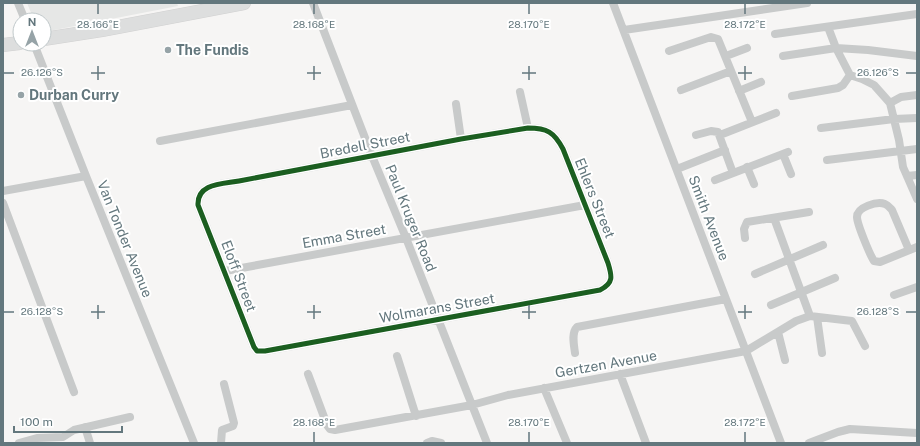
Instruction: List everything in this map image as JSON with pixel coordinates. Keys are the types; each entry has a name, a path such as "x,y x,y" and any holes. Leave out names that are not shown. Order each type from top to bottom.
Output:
{"main road":[{"path":"52,38 102,30 244,3"}],"street":[{"name":"Paul Kruger Road","path":"313,3 372,156 487,443"},
{"name":"Smith Avenue","path":"613,3 781,443"},
{"path":"624,30 807,3"},
{"path":"775,34 917,14"},
{"path":"828,27 836,48 850,75 874,85 890,103 903,167 917,199"},
{"path":"669,51 711,37 716,37 720,42 726,56 752,122"},
{"path":"726,56 747,48"},
{"path":"783,56 836,48 861,49 917,56"},
{"name":"Van Tonder Avenue","path":"37,52 194,443"},
{"path":"681,90 731,71"},
{"path":"792,96 838,88 843,85 850,75"},
{"path":"739,91 761,82"},
{"path":"520,92 528,128"},
{"path":"890,103 901,97 917,95"},
{"path":"456,104 461,139"},
{"path":"160,141 352,105"},
{"path":"720,134 776,113"},
{"path":"821,128 894,119 917,118"},
{"name":"Bredell Street","path":"198,201 201,192 209,187 461,139 528,128 545,130"},
{"name":"Ehlers Street","path":"545,130 553,133 558,138 608,263 611,277 610,282"},
{"path":"696,136 714,131 718,132 733,172"},
{"path":"828,160 917,149"},
{"path":"677,169 725,150"},
{"path":"715,180 786,153 792,174"},
{"path":"747,167 754,184"},
{"path":"907,176 917,175"},
{"path":"3,191 86,176"},
{"name":"Eloff Street","path":"198,201 198,205 254,347 257,351 264,351"},
{"path":"3,203 74,392"},
{"path":"885,204 889,206 913,249 880,262 874,261 857,220 858,212 869,205 885,204"},
{"name":"Emma Street","path":"224,271 585,205"},
{"path":"745,238 744,228 747,222 808,212"},
{"path":"774,218 789,260 813,316 822,353"},
{"path":"755,274 823,245"},
{"path":"771,304 835,278"},
{"name":"Wolmarans Street","path":"264,351 600,290 606,287 610,282"},
{"path":"894,296 917,287"},
{"path":"575,353 575,329 726,299"},
{"path":"746,351 801,318 813,316 852,321 865,346"},
{"path":"778,332 785,360"},
{"name":"Gertzen Avenue","path":"308,374 327,425 330,429 341,430 472,405 508,394 746,351"},
{"path":"397,356 416,416"},
{"path":"620,374 646,443"},
{"path":"221,443 222,430 233,426 234,423 224,384"},
{"path":"544,388 567,443"},
{"path":"19,443 37,438 64,440 74,430 130,418"},
{"path":"85,427 90,443"},
{"path":"809,443 850,429 917,433"},
{"path":"427,443 441,443"}],"shaded area":[{"path":"27,3 177,3 178,6 52,30 52,12 31,12"}],"cycle path":[{"path":"528,128 540,129 549,132 563,149 608,263 611,275 608,285 600,290 265,351 257,351 254,347 198,205 202,192 219,184 528,128"}],"place":[{"name":"The Fundis","path":"168,50"},
{"name":"Durban Curry","path":"21,95"}]}
